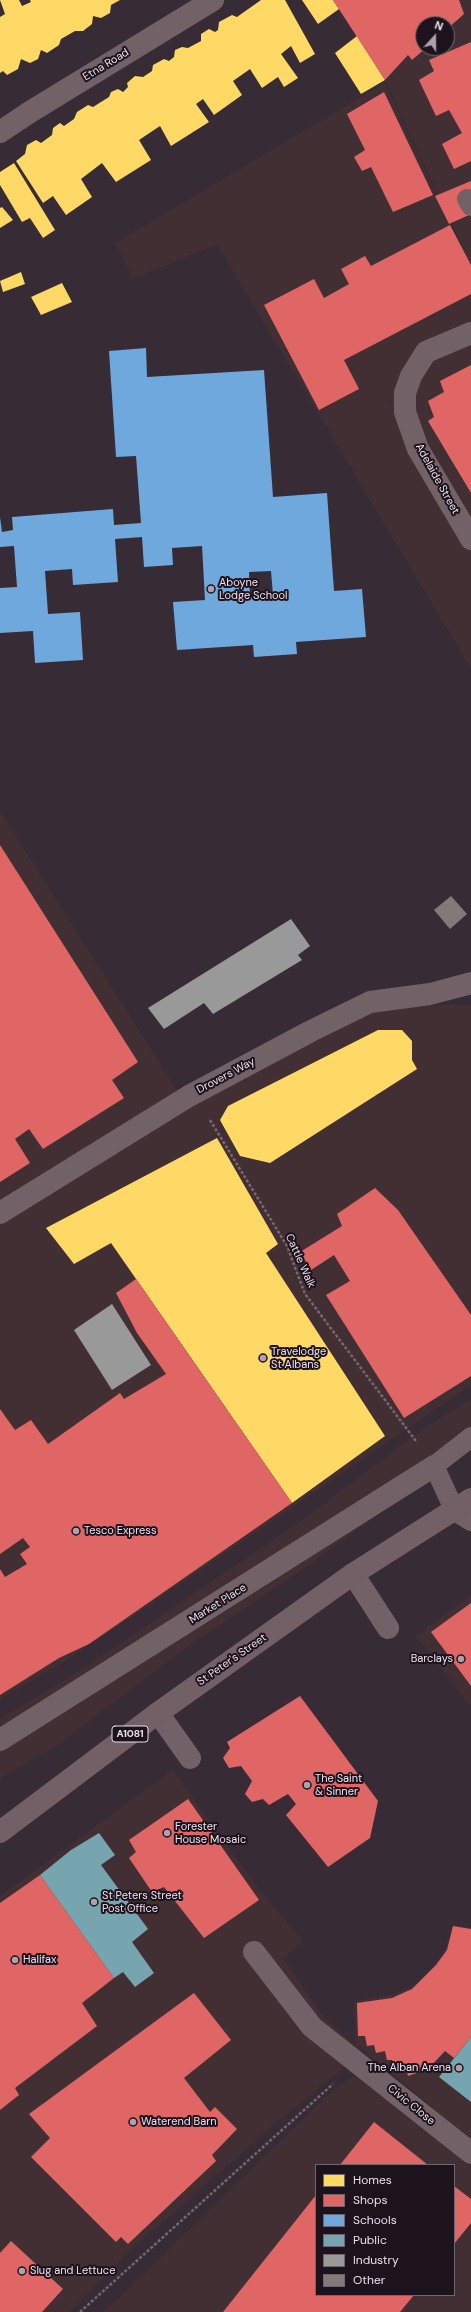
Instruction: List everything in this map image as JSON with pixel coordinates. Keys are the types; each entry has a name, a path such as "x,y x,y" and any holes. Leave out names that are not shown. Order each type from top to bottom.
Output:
{"main road":[{"name":"St Peter's Street","path":"0,1832 158,1713 353,1574 466,1510"}],"street":[{"name":"Etna Road","path":"0,132 214,0"},
{"name":"Adelaide Street","path":"471,333 426,352 411,376 405,394 405,412 418,449 471,539"},
{"name":"Drovers Way","path":"0,1213 189,1096 370,1002 430,994 471,983"},
{"name":"Market Place","path":"0,1740 434,1466"},
{"path":"353,1574 388,1628"},
{"path":"158,1713 190,1758"},
{"name":"Civic Close","path":"254,1952 312,2028 471,2153"}],"lane":[{"path":"466,1510 434,1466 471,1437"}],"path":[{"name":"Cattle Walk","path":"189,1096 202,1107 287,1246 306,1294 434,1466"},
{"path":"80,2312 357,2062"}],"shaded area":[{"path":"333,0 471,0 471,266 387,84"},
{"path":"385,83 471,269 471,325 423,350 400,402 381,402 407,404 431,354 471,334 471,669 217,244 133,279 115,243"},
{"path":"0,811 185,1103 376,1005 471,1005 471,1385 145,1608 65,1661 0,1699"},
{"path":"471,1399 471,1446 309,1565 187,1647 52,1749 0,1778 0,1719 81,1670 305,1518 420,1431"},
{"path":"471,1595 471,1707 416,1636"},
{"path":"173,1770 260,1891 303,1940 283,1958 324,2018 356,2045 354,2001 391,1995 414,1986 433,1967 445,1950 453,1925 471,1928 471,2140 361,2048 347,2065 285,2115 133,2248 70,2312 0,2312 0,1896"},
{"path":"354,2075 395,2101 471,2168 471,2312 104,2312 329,2094"}],"building: Homes":[{"path":"0,0 19,0 22,6 31,2 30,0 120,0 111,5 110,13 101,18 93,16 92,24 83,31 75,31 61,39 59,45 47,53 41,50 38,59 30,63 21,59 18,69 7,75 3,71 0,73 0,17 5,14"},
{"path":"261,0 285,0 315,54 300,63 291,46 281,54 298,78 284,87 278,77 262,88 250,69 233,81 242,95 214,115 203,99 196,104 209,122 171,146 160,126 139,140 151,160 116,182 102,163 81,179 92,197 66,215 53,196 43,203 16,161 25,154 27,145 36,140 41,143 52,135 53,128 60,123 64,126 74,119 77,112 88,105 93,107 109,97 111,92 118,89 123,92 128,87 127,83 135,76 143,77 152,71 153,65 164,59 169,61 174,57 175,50 182,47 188,48 201,41 201,34 209,29 215,32 218,30 219,22 232,15 237,17"},
{"path":"302,0 333,0 339,9 318,24"},
{"path":"357,36 385,80 361,94 335,53"},
{"path":"14,163 55,230 43,238 30,218 22,222 0,185 0,172"},
{"path":"2,207 13,220 0,228 0,208"},
{"path":"21,272 25,284 3,292 0,281"},
{"path":"62,283 72,302 41,315 31,297"},
{"path":"378,1030 402,1030 412,1041 412,1060 417,1069 270,1163 240,1156 220,1120 228,1106"},
{"name":"Travelodge St Albans","path":"217,1138 278,1244 266,1253 385,1436 292,1503 111,1243 74,1264 46,1228"}],"building: Shops":[{"path":"333,0 459,0 464,14 455,22 455,16 415,16 415,56 417,56 412,60 408,55 385,80"},
{"path":"471,42 471,161 454,169 442,144 462,133 449,110 436,116 419,80 434,71 429,60 438,56 455,56 455,49"},
{"path":"384,92 433,195 393,212 371,167 362,171 354,157 365,150 347,114"},
{"path":"471,181 471,214 449,224 435,196"},
{"path":"450,225 471,265 471,294 344,360 359,389 319,410 264,305 314,279 324,298 349,284 341,269 365,256 371,266"},
{"path":"471,365 471,493 428,421 434,417 428,401 444,392 440,381"},
{"path":"0,845 138,1062 112,1080 124,1098 43,1149 29,1129 15,1139 30,1163 0,1182"},
{"path":"375,1188 398,1210 471,1315 471,1376 404,1418 326,1295 350,1281 334,1255 311,1270 300,1252 342,1226 337,1214"},
{"path":"136,1279 292,1503 89,1644 59,1658 0,1695 0,1569 5,1577 27,1564 20,1554 30,1547 23,1538 0,1554 0,1409 15,1430 31,1420 48,1444 120,1393 124,1399 166,1374 137,1333 116,1293"},
{"name":"Barclays","path":"471,1603 471,1686 431,1632"},
{"name":"The Saint & Sinner","path":"300,1696 378,1801 370,1838 328,1867 286,1815 296,1804 288,1794 269,1805 263,1799 252,1802 245,1794 252,1781 241,1766 229,1768 223,1758 230,1748 227,1742"},
{"path":"188,1799 259,1900 204,1938 164,1887 152,1892 129,1858 136,1852 129,1840"},
{"path":"40,1875 114,1978 82,2003 97,2026 15,2088 19,2095 0,2110 0,1903"},
{"path":"453,1926 471,1929 471,2037 454,2058 445,2051 428,2069 408,2076 405,2065 395,2069 392,2060 387,2060 385,2051 376,2053 374,2045 367,2046 365,2036 358,2036 357,2003 392,1998 412,1989 436,1965 447,1950"},
{"name":"Waterend Barn","path":"194,1993 231,2040 184,2078 210,2112 215,2107 237,2129 212,2155 216,2161 128,2244 121,2237 116,2242 31,2157 50,2138 29,2114"},
{"path":"374,2122 427,2164 341,2164"},
{"path":"455,2187 471,2199 471,2223 455,2243"},
{"path":"315,2196 315,2296 413,2296 400,2312 223,2312"},
{"name":"Slug and Lettuce","path":"11,2241 63,2289 42,2312 0,2312 0,2253"}],"building: Schools":[{"path":"146,348 147,377 264,370 273,497 327,493 334,591 362,589 366,637 296,642 297,654 254,657 253,645 177,650 173,602 205,600 202,546 172,548 173,565 144,567 142,537 115,539 118,582 73,585 72,569 45,571 48,614 80,612 83,660 35,663 33,631 0,633 0,588 17,587 14,546 0,547 0,517 2,532 13,530 12,517 113,509 114,525 141,523 136,456 116,457 109,351","holes":["271,571 273,595 250,597 249,572"]}],"building: Public":[{"name":"St Peters Street Post Office","path":"99,1833 115,1855 101,1865 148,1929 132,1942 154,1973 135,1987 123,1972 114,1978 40,1875 71,1850"},
{"name":"The Alban Arena","path":"471,2037 471,2102 439,2077"}],"building: Industry":[{"path":"291,919 310,946 298,955 302,960 213,1014 204,1003 164,1029 148,1008"},
{"path":"112,1304 151,1365 112,1390 74,1330"}],"building: Other":[{"path":"451,896 467,914 450,929 434,910"}],"place":[{"name":"Aboyne Lodge School","path":"211,589"},
{"name":"Travelodge St Albans","path":"263,1358"},
{"name":"Tesco Express","path":"76,1531"},
{"name":"Barclays","path":"461,1659"},
{"name":"The Saint & Sinner","path":"307,1785"},
{"name":"Forester House Mosaic","path":"167,1833"},
{"name":"St Peters Street Post Office","path":"94,1902"},
{"name":"Halifax","path":"15,1960"},
{"name":"The Alban Arena","path":"459,2068"},
{"name":"Waterend Barn","path":"133,2122"},
{"name":"Slug and Lettuce","path":"22,2271"}]}
